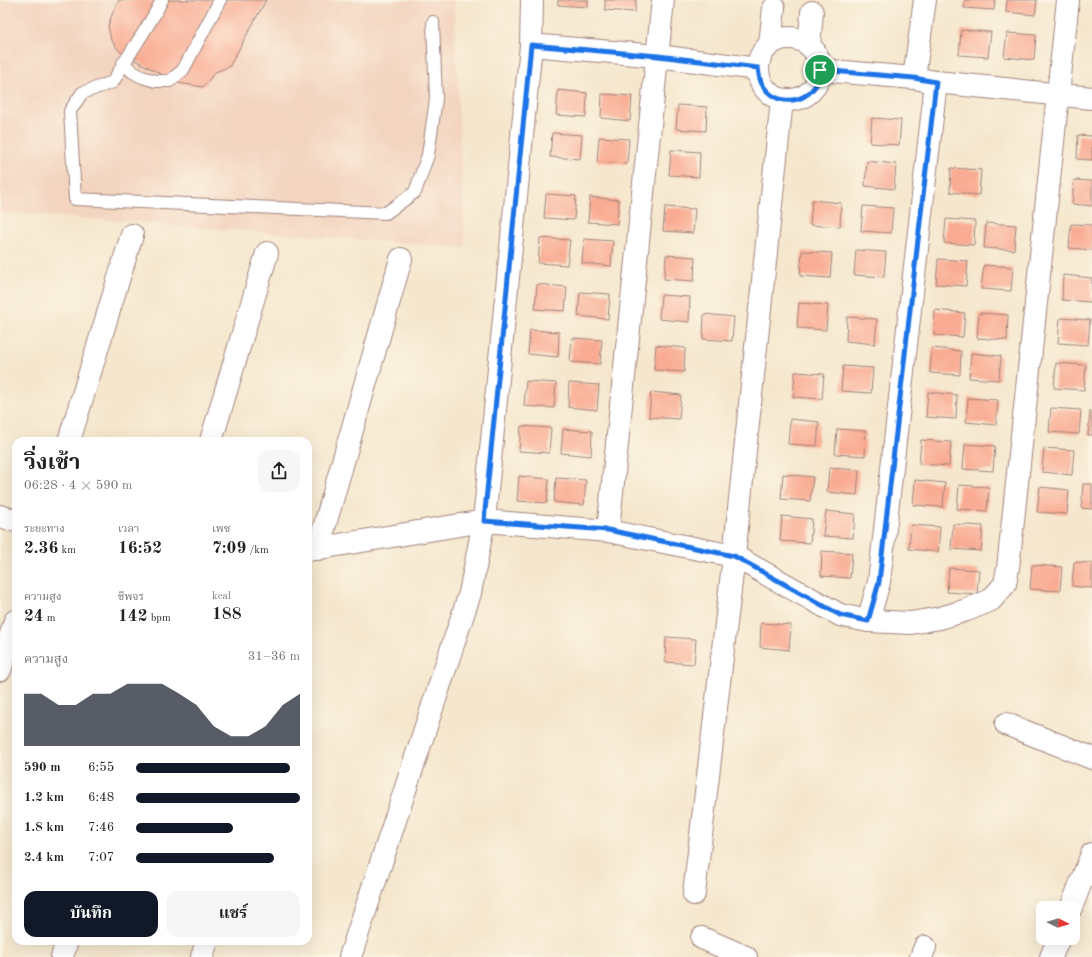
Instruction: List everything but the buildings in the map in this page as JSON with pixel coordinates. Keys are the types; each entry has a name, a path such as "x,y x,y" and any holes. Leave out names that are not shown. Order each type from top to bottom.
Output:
{"street":[{"path":"350,957 470,593 484,521 531,45 532,0"},
{"path":"608,530 663,0"},
{"path":"914,78 925,0"},
{"path":"401,259 313,549 484,521 608,530 734,556 840,615 868,621 911,623 940,618 967,610 991,600 1005,584 1009,560 1068,0"},
{"path":"770,44 774,8"},
{"path":"809,45 812,12"},
{"path":"782,38 796,38 809,45 817,56 820,70 817,83 808,94 796,100 782,100 769,94 761,82 758,68 761,55 770,44 782,38"},
{"path":"531,45 658,56 758,68"},
{"path":"820,70 914,78 936,82 1092,98"},
{"path":"868,621 879,582 936,82"},
{"path":"694,894 734,556 782,100"},
{"path":"70,437 132,235"},
{"path":"212,437 267,252"},
{"path":"0,516 12,519"},
{"path":"0,670 12,631"},
{"path":"1006,724 1092,758"},
{"path":"1074,901 1092,854"},
{"path":"702,938 746,957"},
{"path":"62,957 66,945"},
{"path":"202,957 206,945"},
{"path":"1051,957 1056,945"}],"lane":[{"path":"162,0 113,82 82,94 70,111 75,198 386,213 415,192 428,155 436,99 433,22"},
{"path":"123,63 133,72 142,77 156,82 170,81 183,70 220,0"}],"shaded area":[{"path":"0,0 454,0 465,248 0,212"}],"route":[{"path":"531,45 658,56 758,68 761,82 769,94 782,100 796,100 808,94 817,83 820,70 914,78 936,82 879,582 868,621 840,615 734,556 608,530 484,521 531,45"}]}
